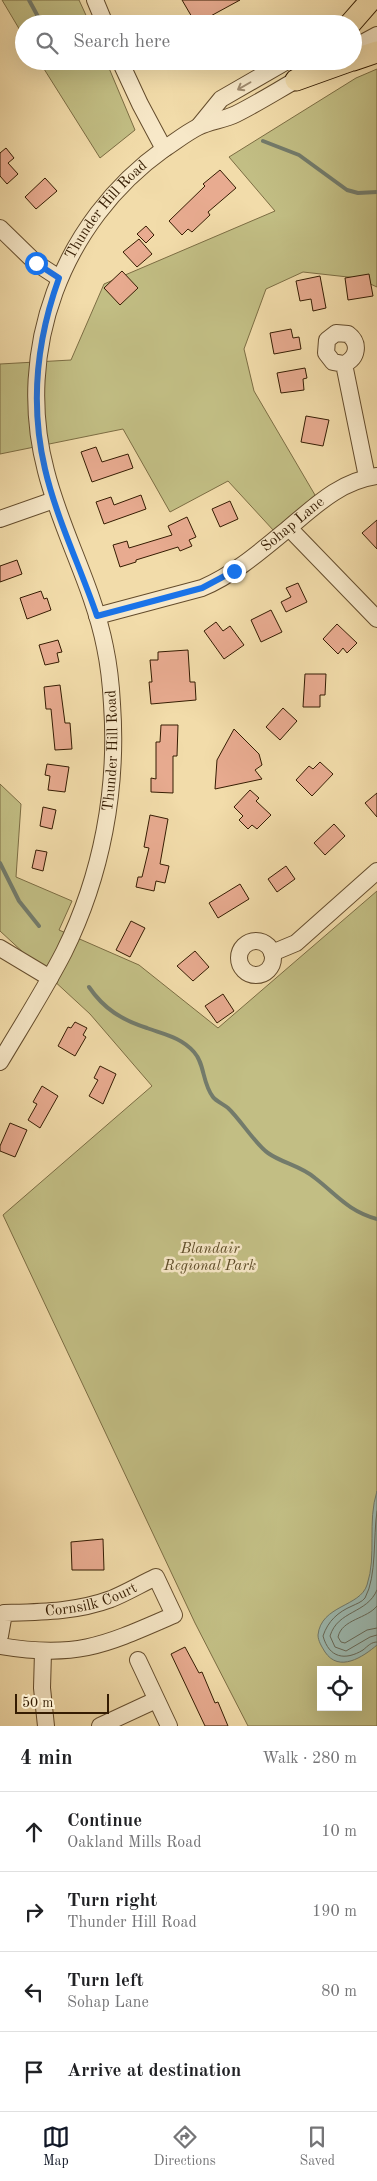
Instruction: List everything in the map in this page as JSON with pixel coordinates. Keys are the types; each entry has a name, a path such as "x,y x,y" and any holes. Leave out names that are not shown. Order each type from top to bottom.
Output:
{"main road":[{"path":"359,15 371,0"},
{"path":"362,57 377,52"}],"street":[{"path":"95,0 101,15"},
{"path":"362,19 377,11"},
{"path":"362,43 377,35"},
{"path":"124,70 164,149"},
{"name":"Thunder Hill Road","path":"0,1062 64,951 89,890 106,827 113,766 112,703 105,646 97,616 54,500 45,469 39,433 38,380 44,326 59,278 75,246 116,191 137,170 164,149 199,126 235,116 292,70"},
{"path":"0,228 36,263 59,278"},
{"path":"344,364 372,476"},
{"name":"Sohap Lane","path":"97,616 202,588 217,582 234,571 339,488 372,476"},
{"path":"0,519 54,500"},
{"path":"289,528 377,619"},
{"path":"272,953 296,943 377,871"},
{"path":"0,948 50,978"},
{"name":"Cornsilk Court","path":"0,1636 4,1613 46,1612 91,1605 112,1598 156,1577 174,1615 115,1641 92,1648 43,1652"},
{"path":"0,1646 43,1652 42,1688 46,1726"},
{"path":"138,1660 169,1726"},
{"path":"100,1726 156,1700"}],"green space":[{"path":"2,0 79,0 86,15 15,15 15,22"},
{"path":"377,69 377,287 357,278 303,272 266,289 244,349 254,391 315,495 274,531 228,481 170,512 123,429 0,454 0,364 71,360 104,284 275,211 229,157 356,78"},
{"path":"45,70 110,70 135,130 100,158"},
{"name":"Blandair Regional Park","path":"0,784 21,804 16,877 72,901 59,930 139,965 218,1028 377,891 377,1726 248,1726 195,1623 3,1215 152,1086 90,1014 0,931"}],"water":[{"path":"377,1491 377,1645 351,1661 337,1661 325,1652 319,1642 318,1635 321,1625 326,1618 357,1598 367,1585 370,1574 374,1503"}],"building":[{"path":"182,0 240,0 212,15 191,15"},
{"path":"6,148 14,158 8,163 18,174 7,184 0,176 0,153"},
{"path":"220,170 236,188 208,212 210,215 192,232 188,229 182,235 169,221 205,186 203,184"},
{"path":"45,178 57,191 36,209 25,197"},
{"path":"146,226 154,235 146,243 137,234"},
{"path":"139,239 152,254 137,267 123,252"},
{"path":"122,271 138,288 120,305 104,288"},
{"path":"369,274 373,296 348,300 345,278"},
{"path":"320,276 326,308 313,311 311,299 300,301 296,281"},
{"path":"291,329 293,338 299,337 301,349 274,354 270,333"},
{"path":"305,368 307,378 303,379 304,390 281,393 277,373"},
{"path":"306,416 329,420 323,446 301,442"},
{"path":"96,447 102,462 128,454 133,468 92,482 81,452"},
{"path":"141,495 146,509 104,524 96,502 111,497 114,505"},
{"path":"230,501 238,519 220,527 212,509"},
{"path":"187,517 196,537 189,540 192,546 180,551 178,547 120,567 113,545 127,541 129,548 172,535 168,526"},
{"path":"377,520 377,549 362,533"},
{"path":"17,560 22,574 0,582 0,566"},
{"path":"298,583 307,602 286,612 281,602 291,597 286,588"},
{"path":"41,591 44,599 47,598 51,610 27,619 20,598"},
{"path":"271,610 282,632 261,642 251,620"},
{"path":"216,622 223,631 230,626 244,645 224,659 204,631"},
{"path":"337,624 357,643 347,653 343,648 338,654 323,639"},
{"path":"58,640 62,652 57,653 59,662 45,665 39,645"},
{"path":"188,650 190,682 195,682 196,700 151,704 150,660 158,660 158,652"},
{"path":"305,674 326,674 325,695 320,695 320,707 303,707"},
{"path":"60,685 65,723 70,723 72,749 55,750 51,709 46,709 44,687"},
{"path":"283,708 297,721 280,740 266,727"},
{"path":"161,725 178,725 177,756 173,756 173,793 151,792 151,778 156,779 156,742 160,742"},
{"path":"234,729 259,754 262,765 255,770 262,779 215,789 217,760"},
{"path":"320,762 333,774 312,796 296,780 309,766 313,769"},
{"path":"47,764 69,767 65,792 48,790 50,776 45,775"},
{"path":"250,790 259,798 256,801 271,815 257,829 252,825 248,829 239,820 243,816 234,807"},
{"path":"377,793 377,817 365,803"},
{"path":"43,807 56,810 52,829 40,826"},
{"path":"150,815 168,819 160,864 169,866 165,883 156,881 154,891 136,887 138,877 142,877 149,848 144,847"},
{"path":"334,824 345,836 325,855 314,843"},
{"path":"36,850 47,852 43,871 32,868"},
{"path":"286,866 295,879 277,892 268,879"},
{"path":"240,884 249,899 218,918 209,903"},
{"path":"131,921 145,928 130,957 116,950"},
{"path":"195,951 209,967 193,981 177,966"},
{"path":"223,994 234,1011 217,1023 205,1006"},
{"path":"75,1022 87,1028 83,1035 86,1037 75,1056 58,1046 68,1027 71,1028"},
{"path":"100,1066 116,1074 103,1104 89,1096 98,1080 94,1078"},
{"path":"42,1086 58,1096 40,1128 28,1120 37,1104 33,1102"},
{"path":"10,1123 27,1130 15,1157 0,1151 0,1146"},
{"path":"103,1539 104,1570 72,1570 71,1542"},
{"path":"185,1647 199,1673 202,1672 215,1703 218,1702 228,1726 205,1726 171,1654"}],"waterway":[{"path":"29,0 37,15"},
{"path":"263,141 299,155 347,190 358,193 377,192"},
{"path":"0,863 19,901 39,926"},
{"path":"89,987 101,1002 114,1013 138,1025 172,1037 189,1047 198,1057 209,1092 216,1100 228,1108 263,1149 310,1174 358,1212 377,1219"}],"route":[{"path":"36,263 59,278 47,311 38,362 37,406 45,469 54,500 97,616 202,588 217,582 234,571"}]}
